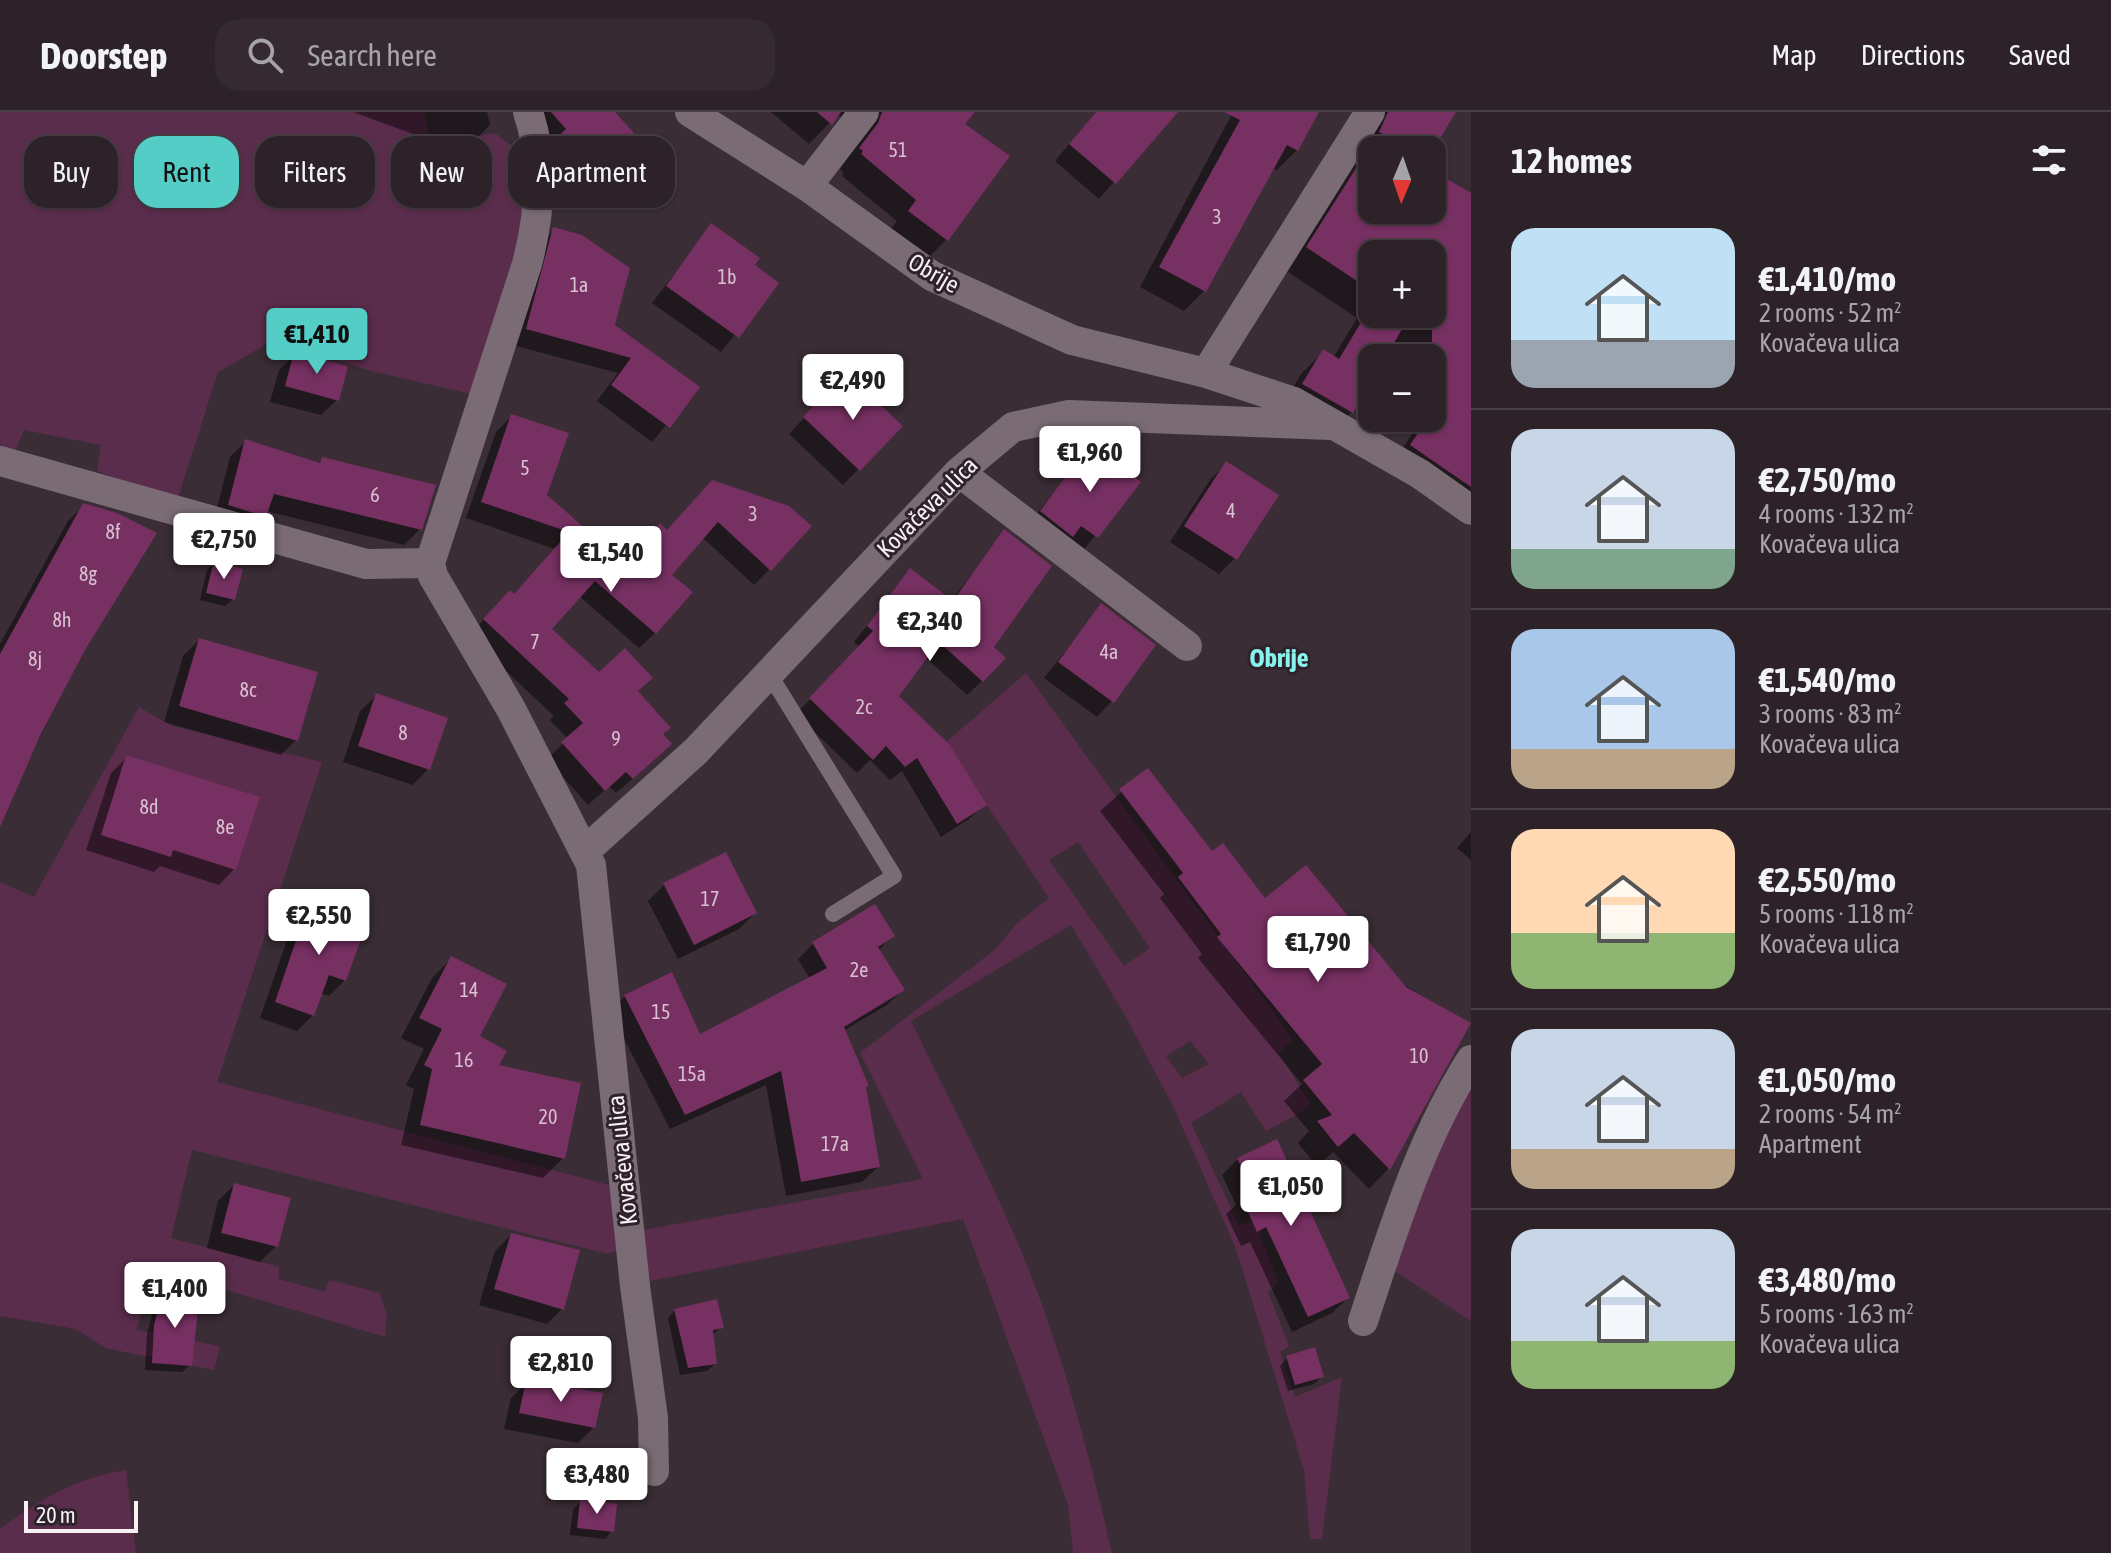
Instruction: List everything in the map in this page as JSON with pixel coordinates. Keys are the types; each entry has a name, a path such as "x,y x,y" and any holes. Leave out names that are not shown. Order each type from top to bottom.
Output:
{"street":[{"path":"0,461 366,564 430,563 540,215 536,136 528,112"},
{"name":"Obrije","path":"690,112 807,186 932,276 1072,340 1206,373 1294,402 1420,474 1471,510"},
{"path":"807,186 864,112"},
{"path":"1206,373 1370,112"},
{"name":"Kovačeva ulica","path":"585,851 685,761 959,472 1013,427 1069,415 1331,425"},
{"path":"959,472 1187,646"},
{"name":"Kovačeva ulica","path":"430,563 433,576 511,709 591,865 635,1286 653,1418 654,1471"},
{"path":"1363,1321 1407,1189 1451,1090 1471,1060"}],"lane":[{"path":"768,672 894,876 833,914"}],"shaded area":[{"path":"0,112 424,112 429,136 391,136 391,208 492,208 492,136 478,136 495,133 508,143 508,208 526,208 526,231 475,395 371,371 305,349 267,344 218,372 177,501 97,471 101,445 24,430 15,451 0,447"},
{"path":"1026,673 1293,1039 1279,1053 1309,1102 1309,1108 1266,1131 1241,1092 1191,1123 1239,1225 1255,1221 1278,1282 1268,1292 1289,1346 1280,1352 1295,1397 1342,1377 1322,1539 1310,1539 1304,1470 1236,1249 1175,1110 1126,1017 1071,925 911,1021 996,1195 1041,1302 1080,1426 1112,1553 1073,1553 1068,1504 963,1219 645,1282 638,1231 923,1179 860,1053 997,948 1016,924 1049,898 945,743","holes":["1078,842 1150,948 1124,966 1049,860","1190,1041 1209,1064 1182,1078 1166,1056"]},
{"path":"139,707 172,726 322,762 217,1082 613,1186 618,1234 616,1251 608,1254 192,1150 171,1238 279,1267 279,1279 325,1292 329,1280 380,1293 387,1316 385,1337 156,1269 136,1330 220,1346 214,1370 105,1348 76,1329 0,1316 0,882 34,897"},
{"path":"1471,1077 1471,1321 1387,1266"},
{"path":"126,1470 136,1553 0,1553 0,1529 30,1508 74,1484"}],"building":[{"path":"551,112 615,112 634,133 631,136 558,136 566,129"},
{"path":"817,112 841,112 832,125"},
{"path":"882,112 975,112 965,124 1010,156 948,241 908,211 916,200 861,154 863,151 859,148 878,123"},
{"path":"1096,112 1178,112 1116,184 1069,144"},
{"path":"1224,112 1319,112 1298,151 1287,145 1206,292 1159,267 1240,120"},
{"path":"1388,112 1456,112 1441,136 1386,136 1379,132"},
{"path":"1358,165 1358,224 1446,224 1446,178 1471,193 1471,487 1410,445 1419,432 1446,432 1446,344 1432,344 1432,328 1446,328 1446,240 1358,240 1358,282 1306,247"},
{"path":"711,223 760,258 755,265 779,283 739,338 666,286"},
{"path":"553,227 582,235 630,268 615,325 700,387 670,428 611,385 631,358 526,329"},
{"path":"1358,327 1403,328 1393,344 1358,344 1358,405 1353,413 1302,384 1323,349 1339,359"},
{"path":"294,352 348,366 339,401 285,386"},
{"path":"845,372 903,426 860,471 803,417"},
{"path":"511,414 569,433 547,495 625,563 660,523 667,530 712,480 789,506 812,526 771,571 718,522 672,575 693,592 656,634 595,581 552,629 599,672 625,648 653,678 638,691 671,728 663,734 672,744 633,779 626,772 605,791 561,742 583,723 564,703 569,699 483,619 510,590 514,594 569,532 481,502"},
{"path":"245,439 320,463 322,457 436,485 422,530 274,494 266,517 228,505"},
{"path":"1090,444 1141,482 1098,538 1081,526 1073,537 1040,511"},
{"path":"1226,461 1279,495 1237,560 1184,526"},
{"path":"83,503 117,513 157,533 85,650 40,736 0,827 0,654"},
{"path":"1004,529 1052,566 994,647 1006,658 983,682 939,642 899,696 949,744 987,805 957,824 917,758 905,767 886,746 873,760 809,698 873,631 867,626 910,568 953,601"},
{"path":"214,561 243,569 235,600 206,593"},
{"path":"1101,603 1156,645 1114,703 1058,662"},
{"path":"199,638 318,672 298,741 179,706"},
{"path":"376,693 448,718 430,770 358,746"},
{"path":"126,755 260,797 236,870 173,850 171,857 101,835"},
{"path":"1148,768 1212,851 1223,843 1265,898 1306,865 1406,987 1471,1023 1390,1170 1354,1133 1338,1147 1317,1121 1332,1115 1303,1080 1322,1064 1217,937 1221,934 1178,877 1183,873 1119,789"},
{"path":"726,852 757,913 694,945 663,883"},
{"path":"309,902 367,922 346,981 329,975 314,1016 275,1002"},
{"path":"875,904 895,936 878,947 905,990 844,1027 869,1086 866,1087 880,1167 801,1182 781,1071 685,1115 624,995 672,972 700,1034 827,968 812,942"},
{"path":"451,956 507,984 480,1036 507,1051 499,1065 581,1083 565,1159 420,1125 432,1069 424,1065 442,1029 419,1018"},
{"path":"1277,1139 1350,1298 1308,1317 1266,1227 1257,1232 1241,1197 1252,1192 1237,1158"},
{"path":"234,1183 291,1198 278,1247 221,1233"},
{"path":"511,1233 580,1250 564,1310 494,1289"},
{"path":"163,1291 199,1300 192,1366 152,1363 154,1325"},
{"path":"717,1299 724,1328 713,1330 717,1364 688,1368 674,1309"},
{"path":"1315,1347 1324,1377 1295,1385 1286,1356"},
{"path":"526,1380 603,1393 595,1428 519,1413"},
{"path":"580,1499 617,1504 614,1532 577,1528"}],"district":[{"name":"Obrije","path":"1279,658"}]}
